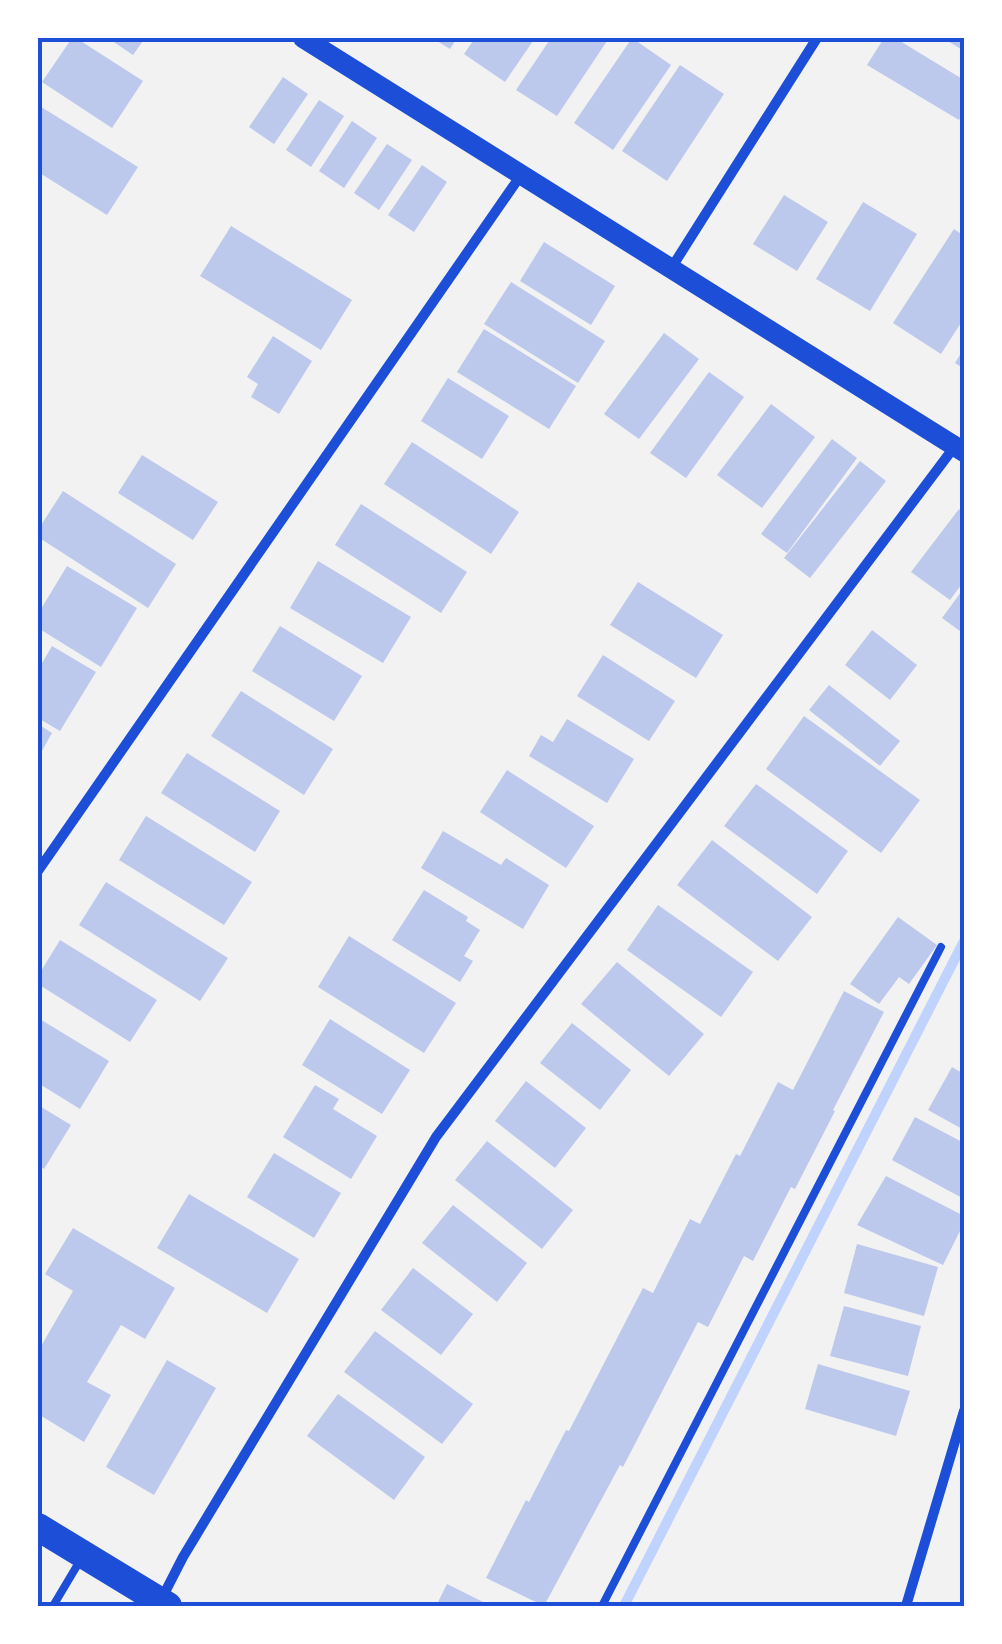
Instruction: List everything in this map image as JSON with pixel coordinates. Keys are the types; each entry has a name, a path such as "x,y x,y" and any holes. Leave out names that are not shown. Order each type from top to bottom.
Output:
{"highway":[{"path":"38,1526 164,1604"}],"main road":[{"path":"304,38 960,449"}],"street":[{"path":"672,267 817,38"},
{"path":"38,871 521,176"},
{"path":"164,1604 183,1557 436,1137 960,449"},
{"path":"906,1606 964,1411"}],"lane":[{"path":"602,1606 941,947"},
{"path":"53,1606 84,1555"}],"building":[{"path":"72,38 143,81 112,128 42,82"},
{"path":"108,38 145,38 133,55"},
{"path":"432,38 457,38 450,49"},
{"path":"475,38 535,38 505,82 464,54"},
{"path":"551,38 609,38 557,116 516,90"},
{"path":"632,38 671,65 613,150 574,123"},
{"path":"884,38 895,38 964,80 964,112 959,120 867,65"},
{"path":"943,38 964,38 964,51"},
{"path":"680,65 724,94 667,181 622,151"},
{"path":"283,77 308,94 274,144 249,127"},
{"path":"319,100 344,116 311,167 286,150"},
{"path":"38,105 138,167 107,215 38,172"},
{"path":"352,121 377,138 344,188 319,171"},
{"path":"387,144 412,160 379,210 354,193"},
{"path":"422,165 447,182 414,232 388,215"},
{"path":"784,195 828,222 797,271 753,244"},
{"path":"863,202 917,234 870,311 816,279"},
{"path":"231,226 352,300 321,350 200,276"},
{"path":"954,229 964,236 964,318 941,354 893,323"},
{"path":"544,242 615,286 591,325 520,281"},
{"path":"511,282 605,341 578,383 484,324"},
{"path":"484,329 576,386 549,429 457,372"},
{"path":"664,333 699,359 639,439 604,414"},
{"path":"273,336 312,361 279,414 251,397 258,384 247,377"},
{"path":"964,348 964,369 955,363"},
{"path":"709,372 744,397 686,478 650,453"},
{"path":"448,378 509,416 482,459 421,421"},
{"path":"771,404 815,437 762,508 717,475"},
{"path":"832,439 857,458 787,553 761,534"},
{"path":"412,442 519,512 491,554 384,484"},
{"path":"142,455 218,502 193,540 118,493"},
{"path":"860,461 886,481 810,578 784,558"},
{"path":"63,491 176,564 148,608 38,537 38,530"},
{"path":"361,504 467,572 441,613 335,545"},
{"path":"959,509 964,514 964,581 950,600 911,572"},
{"path":"318,561 411,617 383,663 290,608"},
{"path":"67,566 137,608 101,667 38,628 38,614"},
{"path":"638,582 723,635 696,678 610,625"},
{"path":"964,588 964,634 942,618"},
{"path":"280,626 362,676 334,721 252,671"},
{"path":"872,630 917,665 890,700 845,665"},
{"path":"52,646 96,672 60,731 38,718 38,670"},
{"path":"603,655 675,701 649,741 577,696"},
{"path":"829,685 900,741 880,766 809,710"},
{"path":"241,691 333,749 304,795 211,736"},
{"path":"804,716 920,800 881,853 766,769"},
{"path":"567,719 634,759 607,803 529,756 541,735 553,742"},
{"path":"38,724 52,733 38,758"},
{"path":"187,753 280,811 255,852 161,793"},
{"path":"507,770 594,826 566,868 480,812"},
{"path":"756,784 848,851 817,894 724,826"},
{"path":"146,816 252,882 224,925 119,860"},
{"path":"443,831 501,865 506,858 549,885 523,929 421,868"},
{"path":"712,840 812,917 778,961 677,885"},
{"path":"106,882 228,958 200,1001 79,925"},
{"path":"424,890 468,917 466,921 480,930 464,956 473,961 460,982 392,940"},
{"path":"658,905 753,972 721,1017 627,950"},
{"path":"898,917 937,945 909,984 899,977 879,1004 850,984"},
{"path":"349,936 456,1003 424,1053 318,987"},
{"path":"60,940 157,1000 130,1042 38,984 38,976"},
{"path":"617,962 704,1034 669,1076 581,1004"},
{"path":"844,991 884,1012 795,1189 791,1187 753,1261 744,1256 708,1327 698,1322 623,1467 620,1465 544,1606 486,1578 526,1500 529,1502 566,1430 569,1431 643,1288 653,1293 690,1219 700,1224 778,1082 793,1090"},
{"path":"38,1018 109,1061 80,1109 38,1083"},
{"path":"330,1019 410,1070 382,1114 302,1065"},
{"path":"572,1023 631,1070 600,1110 540,1063"},
{"path":"952,1067 964,1074 964,1130 928,1110"},
{"path":"526,1081 586,1128 555,1168 495,1121"},
{"path":"315,1085 339,1099 333,1109 377,1136 351,1179 283,1137"},
{"path":"38,1105 71,1125 44,1169 38,1165"},
{"path":"915,1117 964,1143 964,1199 892,1160"},
{"path":"487,1141 573,1210 542,1249 455,1180"},
{"path":"274,1153 341,1193 314,1238 247,1197"},
{"path":"886,1176 964,1216 943,1265 857,1225"},
{"path":"189,1194 299,1259 267,1313 157,1248"},
{"path":"453,1205 527,1263 497,1302 422,1243"},
{"path":"73,1228 175,1288 145,1339 121,1325 87,1382 111,1395 84,1442 38,1414 38,1346 73,1291 45,1274"},
{"path":"857,1244 938,1267 924,1316 844,1293"},
{"path":"413,1268 473,1314 441,1355 381,1310"},
{"path":"844,1306 921,1326 908,1376 830,1356"},
{"path":"375,1331 473,1404 442,1444 344,1372"},
{"path":"167,1360 216,1388 154,1495 106,1467"},
{"path":"818,1364 910,1391 896,1436 805,1409"},
{"path":"338,1394 425,1457 394,1500 307,1436"},
{"path":"447,1584 491,1606 436,1606"}],"waterway":[{"path":"624,1606 964,941"}]}
